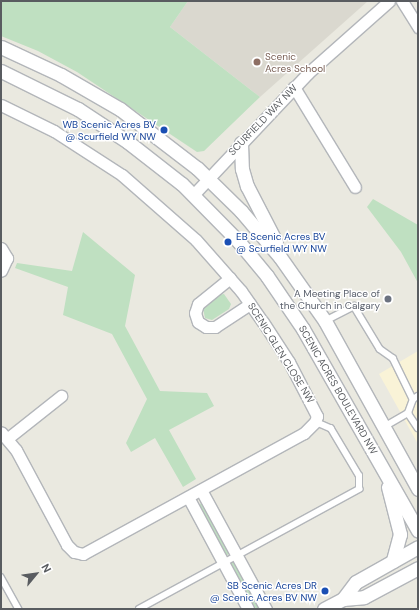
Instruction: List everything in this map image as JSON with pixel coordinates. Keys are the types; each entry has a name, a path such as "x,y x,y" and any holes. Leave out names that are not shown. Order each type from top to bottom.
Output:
{"street":[{"name":"SCURFIELD WAY NW","path":"194,194 294,87 341,41 390,1"},
{"path":"402,1 418,27"},
{"name":"SCENIC ACRES BOULEVARD NW","path":"1,47 61,74 120,109 170,145 209,179 241,211 280,257 325,321 418,489"},
{"name":"SCENIC ACRES BOULEVARD NW","path":"1,71 55,97 103,125 152,159 194,194 239,242 288,305 330,372 418,531"},
{"path":"294,87 355,187"},
{"name":"SCENIC GLEN CLOSE NW","path":"1,105 54,131 122,175 180,224 230,278 250,304 289,362 315,408 315,422"},
{"path":"241,143 242,169 247,186 276,241 280,257"},
{"path":"1,248 7,258 1,271"},
{"path":"230,278 198,304 195,313 198,322 206,328 215,327 250,304"},
{"path":"61,396 4,435 67,544 78,554 88,553 304,433 315,422"},
{"path":"388,477 389,493 400,534 393,561"},
{"path":"201,490 266,609"},
{"path":"188,497 248,609"},
{"path":"343,599 356,582 418,547"},
{"path":"324,609 343,599 364,597 418,568"}],"lane":[{"path":"325,321 354,306 380,349 393,358 416,397 408,413 384,427"},
{"path":"408,413 418,428"},
{"path":"139,609 359,488 359,476 331,429 315,422"},
{"path":"1,577 19,609"}],"shaded area":[{"name":"Scenic Acres School","path":"188,1 368,1 260,97 170,27"},
{"path":"418,351 418,444 379,374"}],"green space":[{"path":"1,1 188,1 170,27 260,97 204,151 197,152 77,72 38,51 1,36"},
{"path":"373,199 418,225 418,283 401,252 367,207"},
{"path":"83,232 135,275 125,326 160,391 207,393 214,406 169,430 196,479 183,487 155,438 131,452 126,443 147,399 112,334 63,315 68,287 15,268 17,263 72,271"},
{"path":"224,294 231,304 229,309 212,320 205,318 203,308 219,295"},
{"path":"201,503 230,553 226,556 199,506"},
{"path":"234,561 261,609 256,609 231,563"}],"place":[{"name":"Scenic Acres School","path":"257,62"},
{"name":"WB Scenic Acres BV @ Scurfield WY NW","path":"164,130"},
{"name":"EB Scenic Acres BV @ Scurfield WY NW","path":"228,242"},
{"name":"A Meeting Place of the Church in Calgary","path":"388,299"},
{"name":"SB Scenic Acres DR @ Scenic Acres BV NW","path":"325,591"}]}
